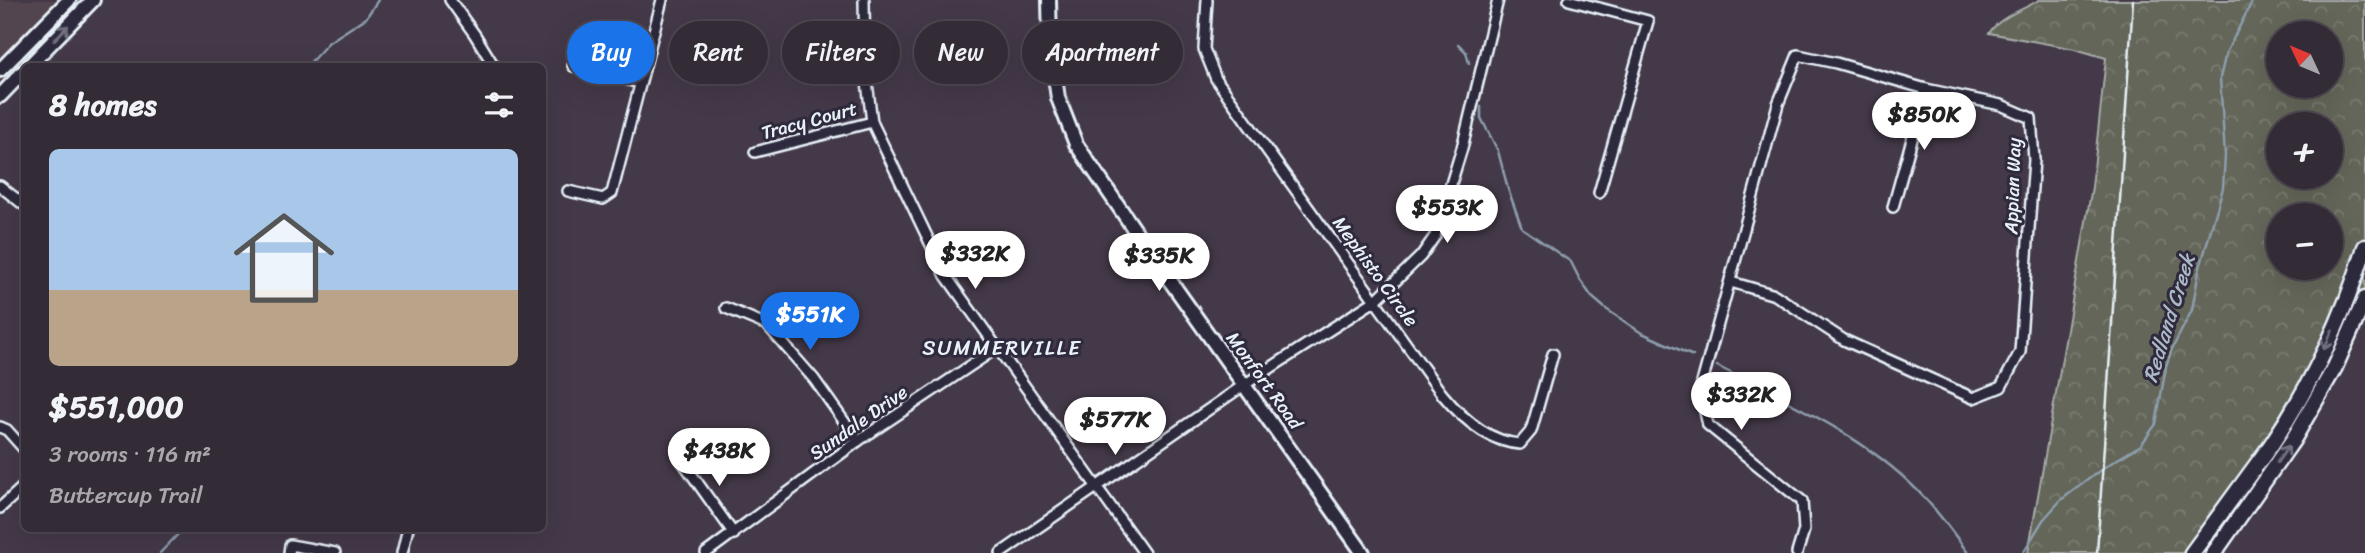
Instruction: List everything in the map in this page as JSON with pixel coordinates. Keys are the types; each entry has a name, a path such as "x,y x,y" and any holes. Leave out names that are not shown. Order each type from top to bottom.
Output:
{"main road":[{"path":"2192,553 2272,442 2317,365 2360,279 2365,247"},
{"path":"2214,553 2293,440 2321,393 2365,299"},
{"path":"2230,501 2244,510"}],"street":[{"path":"0,70 69,0"},
{"path":"32,63 93,0"},
{"path":"450,0 492,63"},
{"path":"655,26 662,0"},
{"path":"864,0 865,66 872,122 946,276 1144,553"},
{"name":"Monfort Road","path":"1049,0 1050,43 1058,98 1076,144 1363,553"},
{"name":"Mephisto Circle","path":"1207,0 1204,49 1216,79 1442,394 1457,411 1488,433 1520,444 1531,431 1553,354"},
{"path":"1001,553 1244,385 1376,300 1420,256 1435,236 1462,148 1498,0"},
{"path":"1569,0 1648,21 1599,193"},
{"name":"Appian Way","path":"1731,282 1775,295 1844,340 1973,398 2001,387 2020,352 2035,160 2031,118 2001,105 1926,89 1798,55 1777,104 1700,390 1708,425 1802,501 1804,530 1797,553"},
{"path":"0,96 21,74"},
{"path":"568,191 603,200 612,193 640,84"},
{"path":"1893,207 1926,89"},
{"name":"Tracy Court","path":"755,152 872,122"},
{"path":"0,186 21,203"},
{"path":"726,308 767,325 814,379 858,441"},
{"name":"Sundale Drive","path":"706,553 858,441 997,348"},
{"path":"0,427 8,430 21,445"},
{"path":"680,458 734,534"},
{"path":"0,508 21,489"},
{"path":"402,553 407,532"},
{"path":"289,553 290,545 335,553"}],"shaded area":[{"path":"0,0 89,0 28,63 21,63 21,70 0,92"}],"green space":[{"path":"2039,0 2365,0 2365,303 2219,553 2028,553 2092,187 2106,58 2075,49 1989,33 2005,18"}],"waterway":[{"path":"310,63 329,42 366,18 378,0"},
{"name":"Redland Creek","path":"2023,553 2043,520 2061,500 2106,466 2141,445 2156,424 2166,366 2192,310 2199,271 2223,188 2225,156 2220,78 2226,53 2253,0"},
{"path":"1458,44 1466,52 1469,63"},
{"path":"1481,107 1481,118 1498,151 1522,228 1571,262 1592,297 1606,309 1640,332 1693,356"},
{"path":"1717,366 1823,420 1872,452 1924,497 1968,553"},
{"path":"160,553 180,532"}],"railway":[{"path":"2097,553 2133,0"}],"district":[{"name":"SUMMERVILLE","path":"1002,348"}]}
